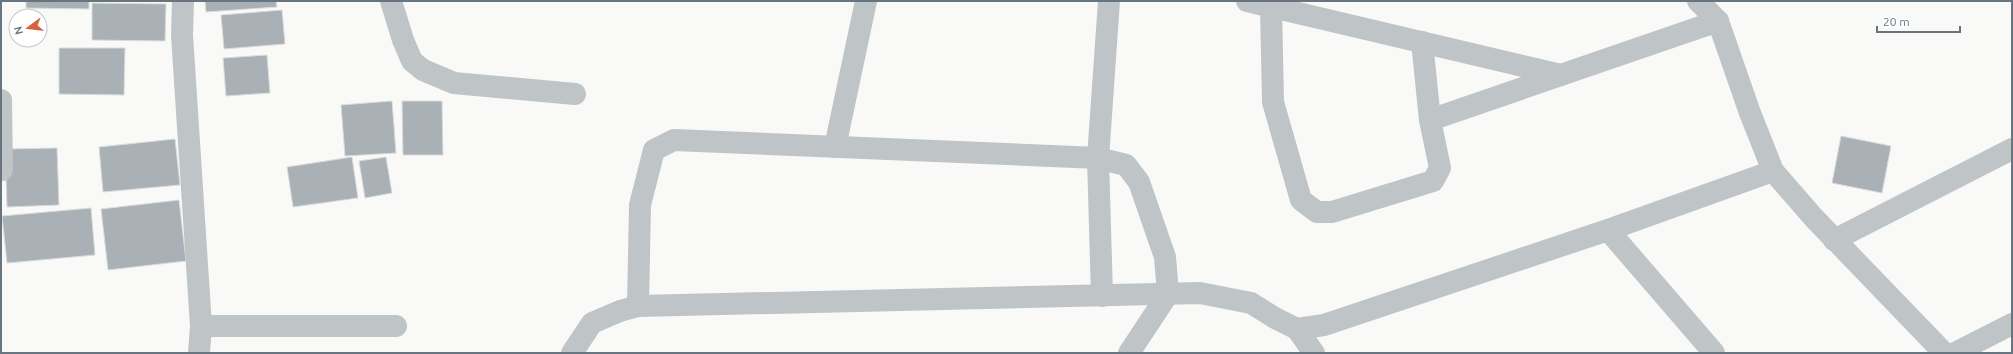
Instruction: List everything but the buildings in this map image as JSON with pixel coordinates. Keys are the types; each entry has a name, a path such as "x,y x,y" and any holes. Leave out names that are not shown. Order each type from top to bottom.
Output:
{"street":[{"path":"183,1 182,35 200,326 199,353"},
{"path":"391,1 403,40 412,61 423,70 454,83 575,94"},
{"path":"835,147 866,1"},
{"path":"1102,296 1098,158 1109,1"},
{"path":"1247,1 1561,76"},
{"path":"1698,1 1718,21 1750,113 1774,171 1834,240 1944,353"},
{"path":"1271,6 1273,102 1301,200 1317,212 1332,212 1433,181 1440,168 1430,120 1422,42"},
{"path":"1430,120 1718,21"},
{"path":"1,100 2,170"},
{"path":"638,306 640,205 654,150 674,140 1098,158 1126,165 1139,182 1165,257 1168,294 1129,353"},
{"path":"1834,240 2012,149"},
{"path":"1297,329 1324,325 1608,230 1774,171"},
{"path":"1608,230 1714,353"},
{"path":"572,353 592,323 620,311 638,306 1200,293 1252,303 1275,318 1297,329 1314,353"},
{"path":"1955,353 2012,324"},
{"path":"200,326 396,326"}]}
